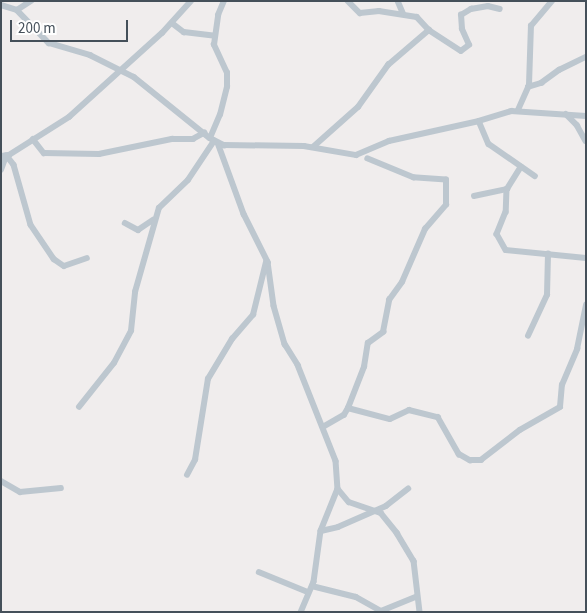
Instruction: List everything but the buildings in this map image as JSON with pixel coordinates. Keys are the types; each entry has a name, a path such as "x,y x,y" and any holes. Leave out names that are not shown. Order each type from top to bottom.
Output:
{"street":[{"path":"17,10 30,1"},
{"path":"1,170 5,156 69,117 172,23 191,1"},
{"path":"79,407 114,363 131,331 135,292 146,260 153,220 163,201 188,180 214,141 228,79 217,56 215,36 224,1"},
{"path":"348,1 360,13 402,13 416,17 429,30 461,51 469,45 461,15 471,9 488,6 500,9"},
{"path":"398,1 402,13"},
{"path":"518,110 528,86 530,26 552,1"},
{"path":"1,5 17,10 49,43 90,55 122,69 214,141 244,214 266,259 281,333 336,461 338,489 321,531 312,586 301,612"},
{"path":"172,23 184,32 215,36"},
{"path":"313,147 358,107 388,65 429,30"},
{"path":"528,86 541,83 559,70 586,57"},
{"path":"214,141 313,147 358,155 389,141 480,121 518,110 586,116"},
{"path":"566,114 578,125 586,141"},
{"path":"480,121 489,144 535,176"},
{"path":"33,139 42,152 99,154 172,139 193,139 204,133"},
{"path":"5,156 14,165 31,225 54,259 64,266 87,258"},
{"path":"323,427 344,415 348,408 364,367 368,343 383,332 389,300 402,282 425,229 442,212 448,187 446,180 414,178 368,159"},
{"path":"521,167 507,189 506,212 496,234 499,242 510,252 586,258"},
{"path":"474,196 507,189"},
{"path":"125,222 138,230 153,220"},
{"path":"528,336 547,295 548,254"},
{"path":"187,475 194,462 199,442 208,379 232,339 253,315 266,259"},
{"path":"348,408 390,419 409,410 438,417 458,454 470,460 481,460 520,430 560,407 562,385 577,349 586,305"},
{"path":"1,481 20,492 61,488"},
{"path":"338,489 349,502 376,510 392,526 412,556 416,598 420,612"},
{"path":"321,531 333,529 376,510 408,490"},
{"path":"259,572 308,592"},
{"path":"312,586 356,597 381,611 416,598"}]}
